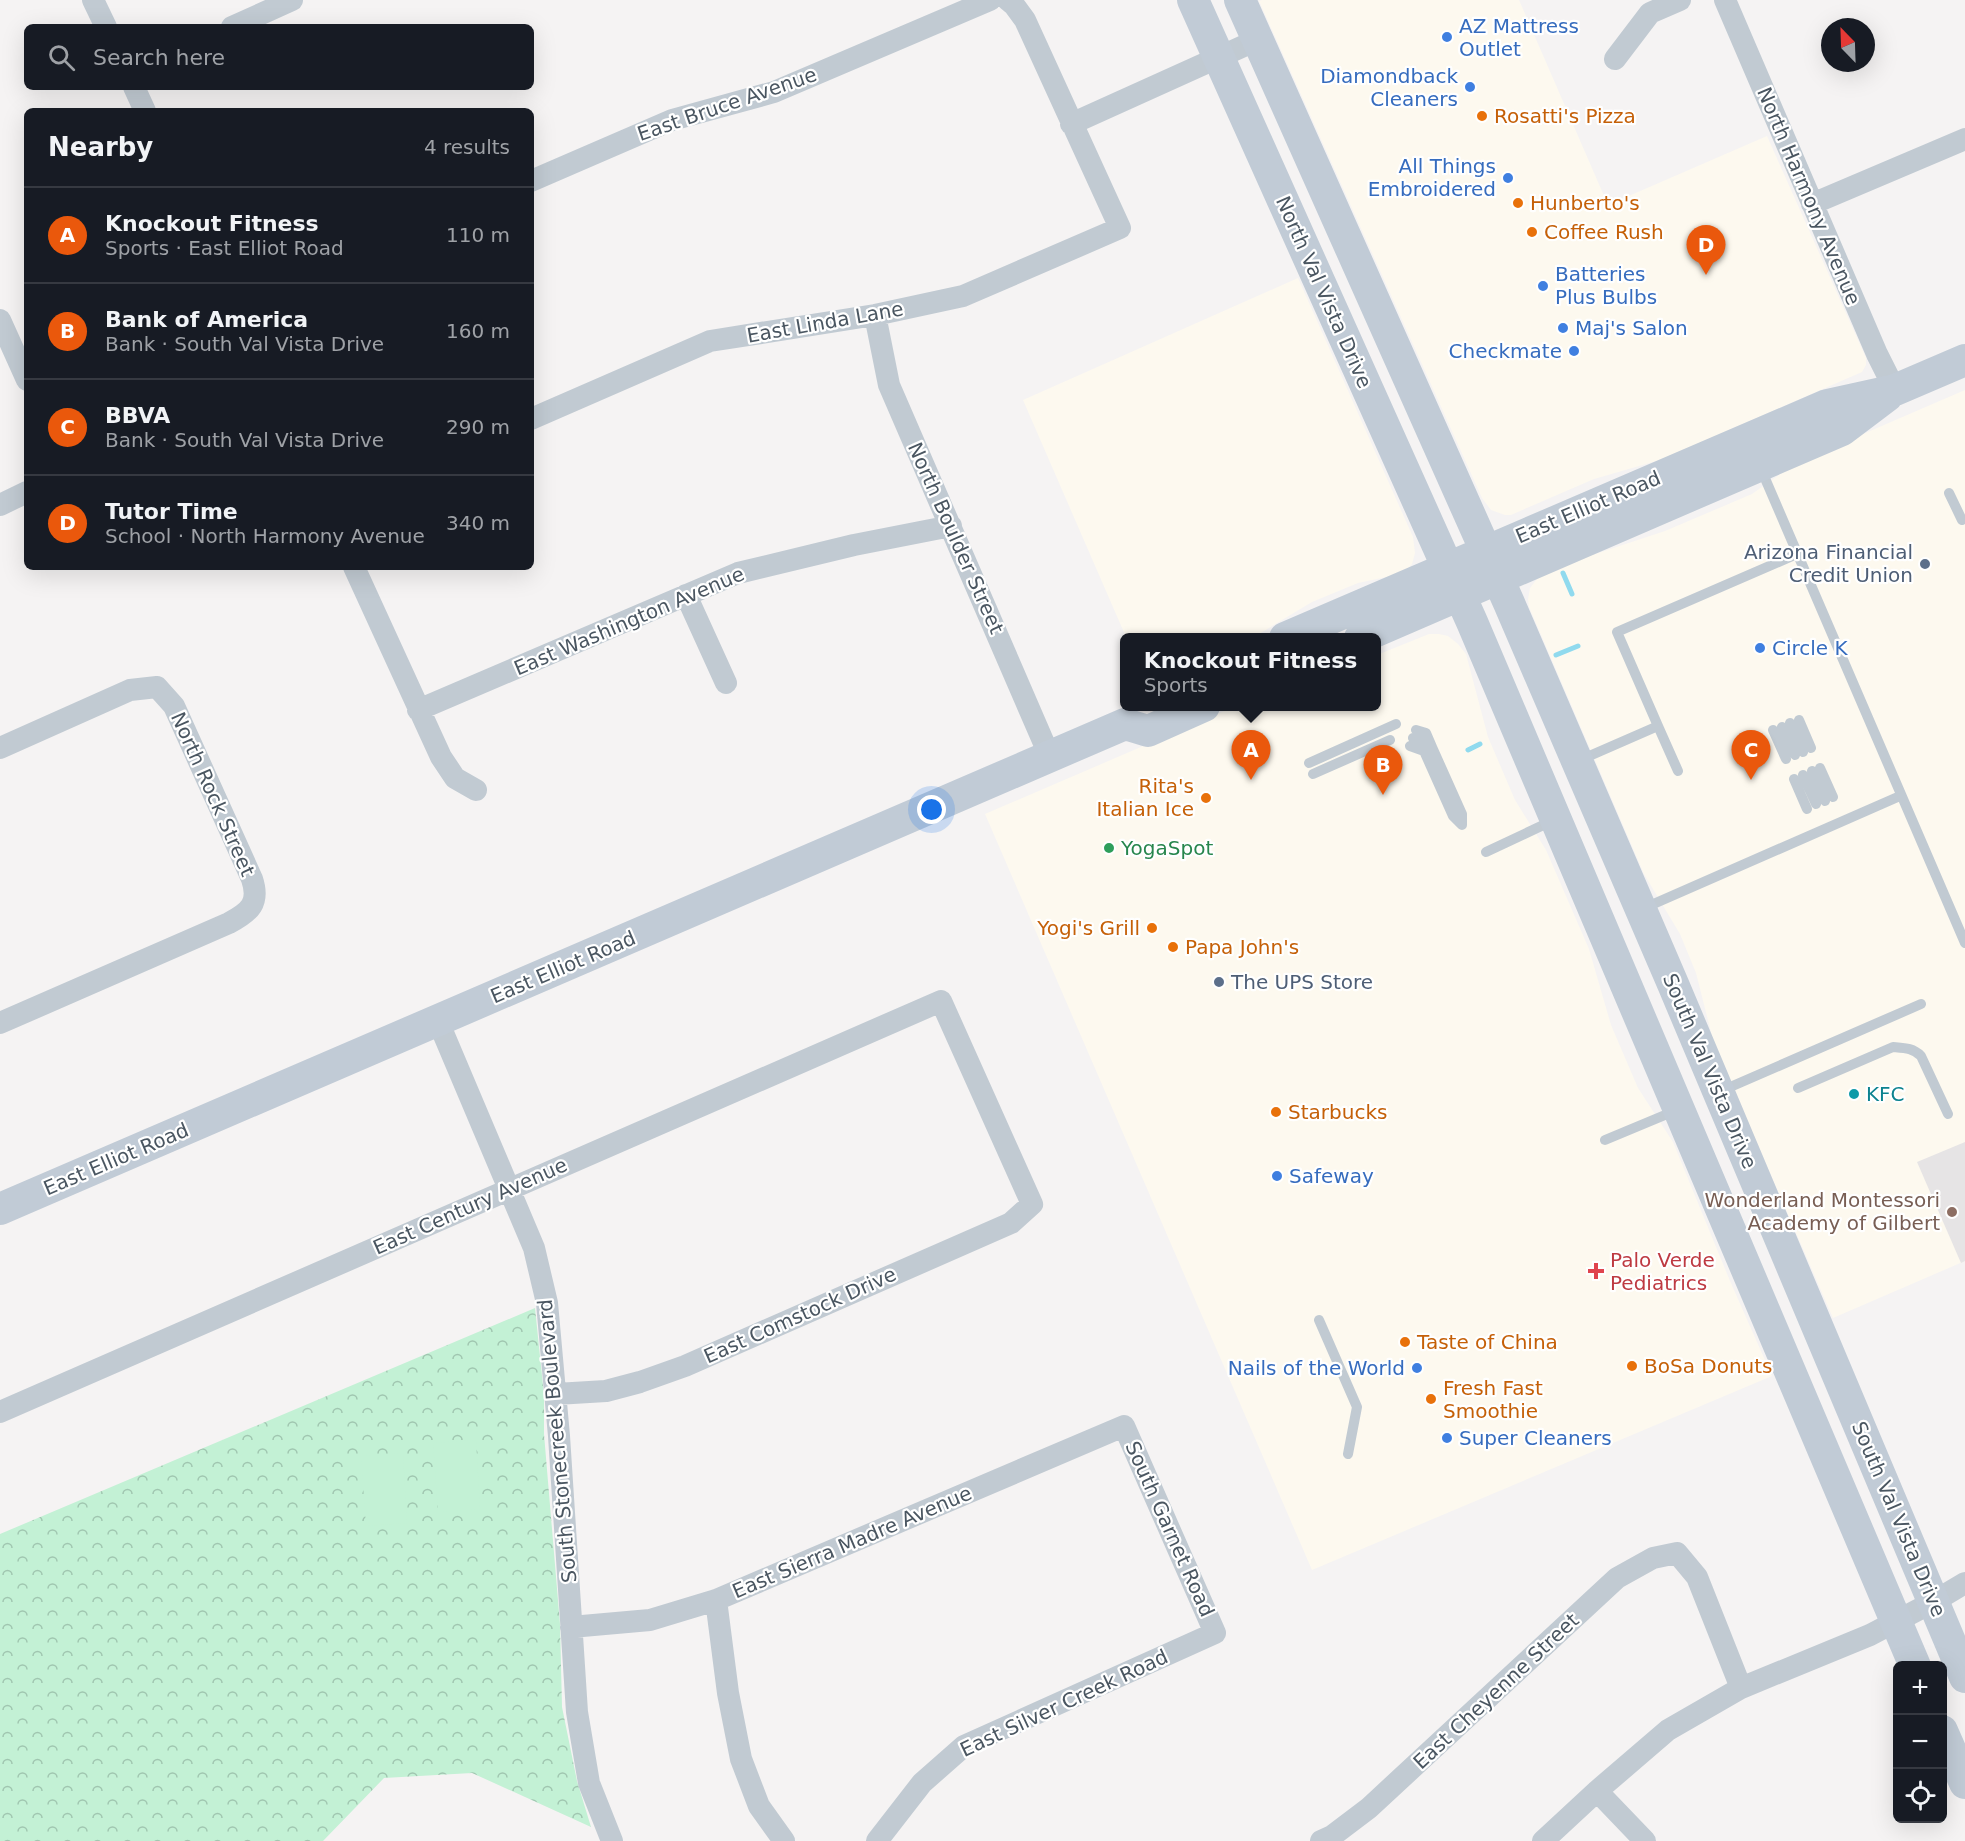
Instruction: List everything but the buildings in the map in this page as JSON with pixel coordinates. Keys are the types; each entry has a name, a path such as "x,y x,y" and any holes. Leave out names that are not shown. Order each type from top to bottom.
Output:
{"main road":[{"name":"North Val Vista Drive","path":"1193,0 1454,582"},
{"path":"1240,0 1492,565"},
{"name":"East Elliot Road","path":"1300,633 1454,582 1827,405 1895,390 1965,360"},
{"name":"East Elliot Road","path":"1492,565 1759,466 1842,430 1895,390"},
{"name":"South Val Vista Drive","path":"1492,565 1641,910 1965,1677"},
{"path":"1454,582 1913,1661"},
{"name":"East Elliot Road","path":"1368,633 1454,582"},
{"name":"East Elliot Road","path":"0,1209 1050,757 1128,715 1148,731 1193,711"},
{"path":"1679,1109 1718,1092"},
{"path":"1947,1743 1965,1784"}],"street":[{"path":"93,0 105,24"},
{"path":"239,24 292,0"},
{"name":"East Bruce Avenue","path":"534,180 672,120 774,92 990,0"},
{"path":"1008,0 1024,20 1071,124 1257,40"},
{"path":"1615,59 1650,14 1680,0"},
{"name":"North Harmony Avenue","path":"1725,0 1876,354 1895,390"},
{"path":"135,90 144,108"},
{"name":"East Linda Lane","path":"534,418 710,341 875,315 963,296 1120,228 1071,124"},
{"path":"1812,204 1965,139"},
{"name":"North Boulder Street","path":"875,315 889,386 1050,757"},
{"path":"0,320 24,373"},
{"path":"0,504 24,493"},
{"name":"East Washington Avenue","path":"418,710 738,573 854,545 951,526"},
{"path":"355,570 418,710 447,767 455,777 476,790"},
{"path":"686,595 726,683"},
{"name":"North Rock Street","path":"0,748 130,690 158,687 174,706 252,879 255,897 253,906 247,913 229,923 0,1023"},
{"name":"East Century Avenue","path":"0,1412 940,1001 1032,1204"},
{"name":"South Stonecreek Boulevard","path":"438,1021 534,1248 547,1303 556,1394 577,1712 590,1783 612,1841"},
{"name":"East Comstock Drive","path":"556,1394 606,1391 640,1382 685,1365 1011,1223 1032,1204"},
{"name":"East Sierra Madre Avenue","path":"571,1627 650,1620 716,1600 1124,1426"},
{"name":"South Garnet Road","path":"1124,1426 1215,1633"},
{"name":"East Cheyenne Street","path":"1321,1841 1332,1836 1370,1808 1617,1578 1653,1558 1677,1553 1697,1577 1740,1688"},
{"path":"1543,1841 1597,1791 1668,1731 1740,1688 1870,1635 1965,1583"},
{"path":"716,1600 728,1693 741,1759 759,1806 784,1841"},
{"name":"East Silver Creek Road","path":"877,1841 922,1784 964,1746 1215,1633"},
{"path":"1597,1791 1645,1841"}],"lane":[{"path":"1759,466 1965,943"},
{"path":"1949,493 1962,520"},
{"path":"1678,771 1617,632 1797,554"},
{"path":"1786,725 1799,754 1786,725"},
{"path":"1577,762 1658,726"},
{"path":"1311,768 1393,732 1311,768"},
{"path":"1413,738 1432,747 1462,814 1462,825 1453,816 1424,751 1413,738"},
{"path":"1807,773 1820,803 1807,773"},
{"path":"1641,910 1900,796"},
{"path":"1486,852 1556,820"},
{"path":"1718,1092 1921,1004"},
{"path":"1798,1088 1893,1047 1907,1048 1915,1050 1921,1056 1948,1114"},
{"path":"1605,1140 1679,1109"},
{"path":"1319,1320 1357,1407 1348,1454"}],"shaded area":[{"path":"1519,0 1608,205 1767,136 1866,358 1866,365 1862,372 1660,460 1594,479 1511,515 1491,510 1482,498 1259,1"},
{"path":"1298,278 1413,537 1415,553 1412,564 1405,571 1396,575 1358,583 1312,602 1261,633 1124,633 1023,400"},
{"path":"1965,390 1965,1261 1833,1318 1714,1044 1696,973 1680,934 1644,874 1529,607 1528,599 1530,588 1540,575 1574,561 1665,531 1752,494 1796,463"},
{"path":"1429,634 1439,634 1448,636 1466,654 1488,737 1515,800 1546,850 1589,949 1611,1025 1638,1088 1673,1142 1772,1376 1312,1570 985,814 1225,711 1381,711 1381,653"},
{"name":"Wonderland Montessori Academy of Gilbert","path":"1965,1142 1965,1261 1961,1263 1917,1162"}],"green space":[{"path":"535,1308 544,1395 544,1434 560,1624 562,1707 577,1781 591,1827 472,1773 384,1778 323,1841 0,1841 0,1534"},
{"path":"476,1440 480,1509 438,1512 433,1443"},
{"path":"403,1453 407,1523 366,1526 361,1456"}],"waterway":[{"path":"1563,573 1572,594"},
{"path":"1556,655 1578,646"},
{"path":"1468,750 1480,744"}],"place":[{"name":"AZ Mattress Outlet","path":"1447,37"},
{"name":"Diamondback Cleaners","path":"1470,87"},
{"name":"Rosatti's Pizza","path":"1482,116"},
{"name":"All Things Embroidered","path":"1508,178"},
{"name":"Hunberto's","path":"1518,203"},
{"name":"Coffee Rush","path":"1532,232"},
{"name":"Tutor Time","path":"1706,275"},
{"name":"Batteries Plus Bulbs","path":"1543,286"},
{"name":"Maj's Salon","path":"1563,328"},
{"name":"Checkmate","path":"1574,351"},
{"name":"Arizona Financial Credit Union","path":"1925,564"},
{"name":"Circle K","path":"1760,648"},
{"name":"Knockout Fitness","path":"1251,780"},
{"name":"BBVA","path":"1751,780"},
{"name":"Bank of America","path":"1383,795"},
{"name":"Rita's Italian Ice","path":"1206,798"},
{"name":"YogaSpot","path":"1109,848"},
{"name":"Yogi's Grill","path":"1152,928"},
{"name":"Papa John's","path":"1173,947"},
{"name":"The UPS Store","path":"1219,982"},
{"name":"KFC","path":"1854,1094"},
{"name":"Starbucks","path":"1276,1112"},
{"name":"Safeway","path":"1277,1176"},
{"name":"Wonderland Montessori Academy of Gilbert","path":"1952,1212"},
{"name":"Palo Verde Pediatrics","path":"1596,1271"},
{"name":"Taste of China","path":"1405,1342"},
{"name":"BoSa Donuts","path":"1632,1366"},
{"name":"Nails of the World","path":"1417,1368"},
{"name":"Fresh Fast Smoothie","path":"1431,1399"},
{"name":"Super Cleaners","path":"1447,1438"}]}
